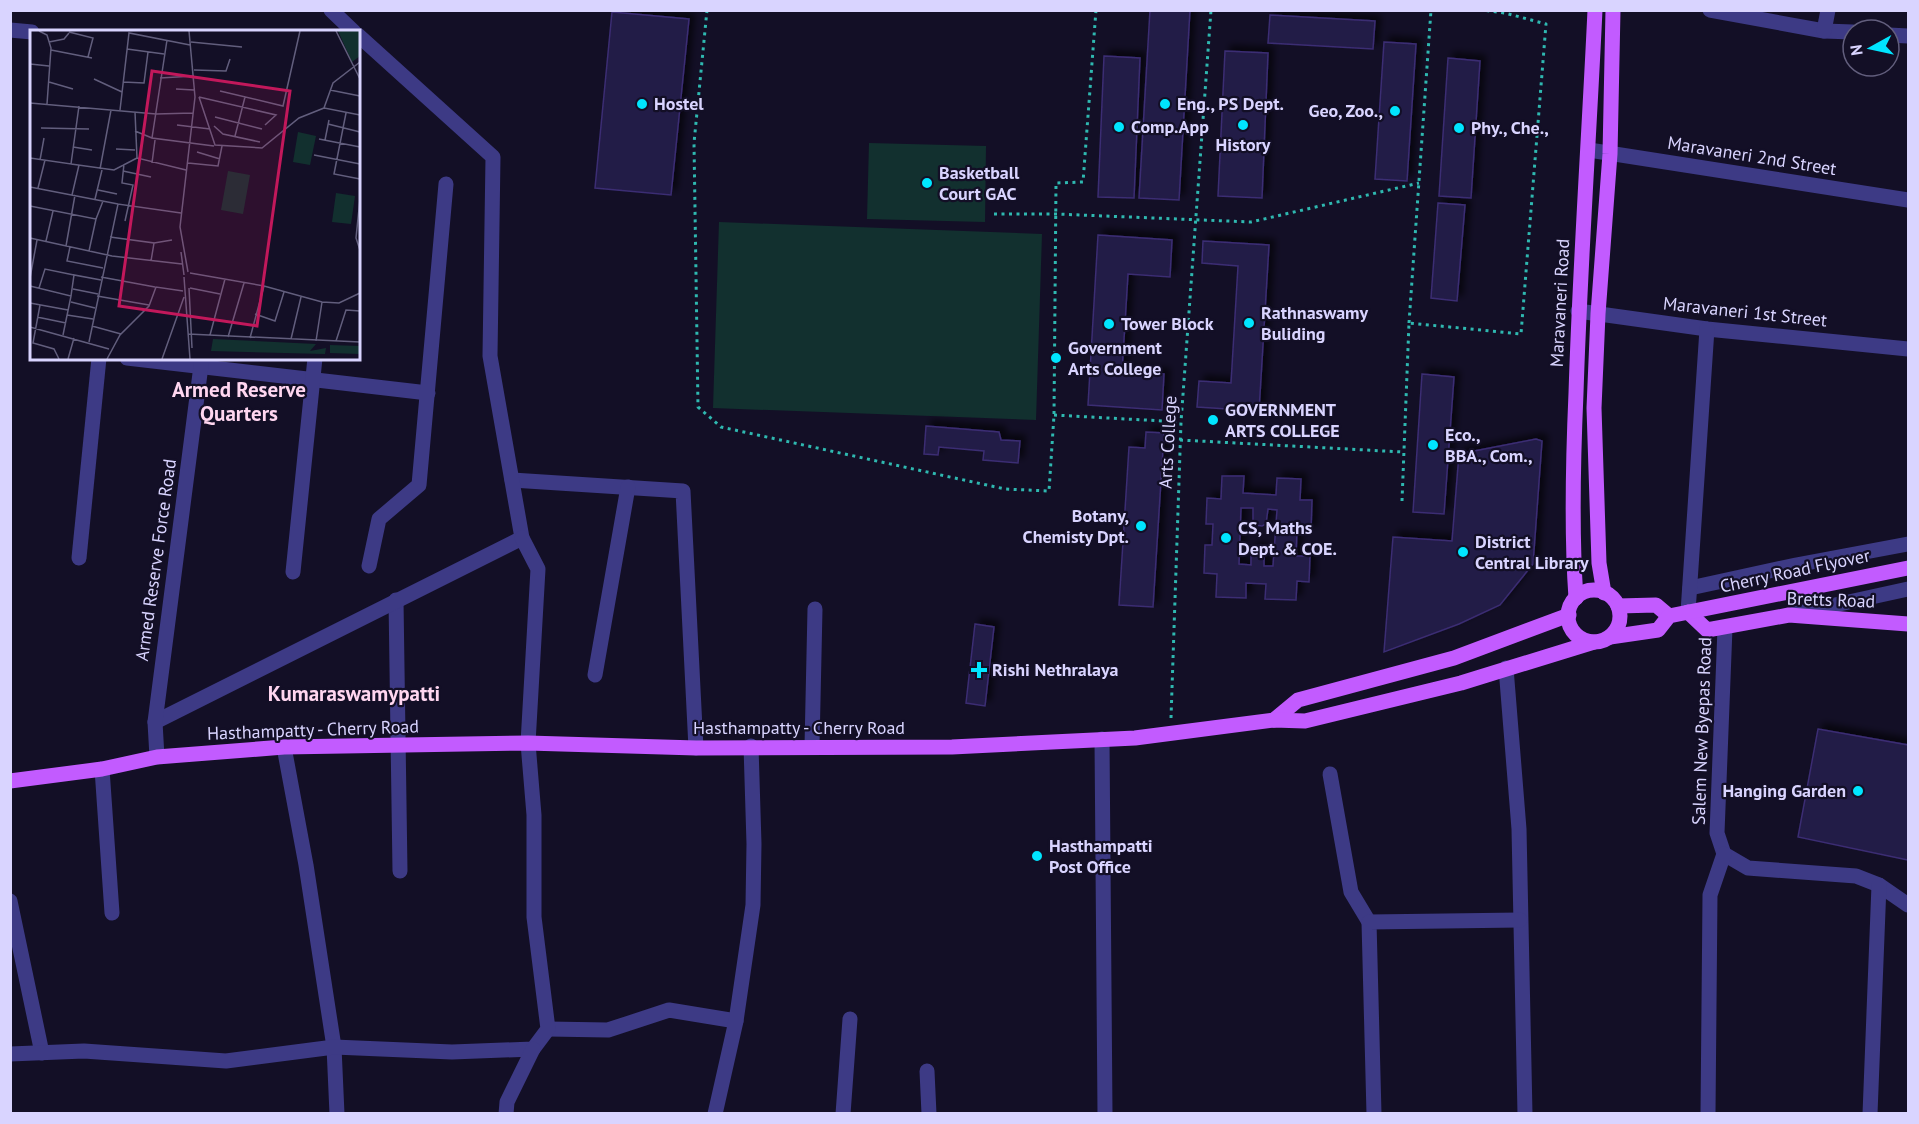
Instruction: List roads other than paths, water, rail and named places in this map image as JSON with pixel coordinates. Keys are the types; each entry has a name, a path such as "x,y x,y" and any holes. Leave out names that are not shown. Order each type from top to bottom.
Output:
{"main road":[{"name":"Maravaneri Road","path":"1576,598 1574,534 1578,312 1589,150 1595,10"},
{"path":"1604,593 1599,563 1594,408 1598,314 1610,154 1613,10"},
{"name":"Cherry Road Flyover","path":"1669,616 1908,568"},
{"path":"1610,637 1616,631 1620,614 1613,599 1604,593 1590,591 1576,598 1569,615 1570,623 1578,637 1594,642 1610,637 1658,630 1669,616 1656,605 1618,606"},
{"name":"Bretts Road","path":"1688,612 1707,630 1789,615 1908,624"},
{"path":"1274,720 1298,700 1454,658 1569,615"},
{"name":"Hasthampatty - Cherry Road","path":"10,781 102,769 157,757 284,747 528,743 696,748 952,747 1135,738 1274,720 1305,721 1461,683 1594,642"}],"street":[{"path":"331,10 352,30"},
{"path":"1710,10 1824,31 1841,32"},
{"path":"1824,31 1828,10"},
{"path":"10,30 30,32"},
{"path":"360,37 493,157 490,356 522,538 538,569 528,743 534,814 534,916 548,1029 533,1048 507,1102 506,1113"},
{"name":"Maravaneri 2nd Street","path":"1589,150 1908,201"},
{"path":"369,566 379,519 419,485 446,184"},
{"name":"Maravaneri 1st Street","path":"1578,312 1707,329 1908,349"},
{"path":"1688,612 1707,329"},
{"path":"79,558 99,360"},
{"path":"157,360 202,363 312,380 428,393"},
{"path":"293,572 315,360"},
{"name":"Armed Reserve Force Road","path":"157,757 154,722 202,363"},
{"path":"512,480 683,491 696,748"},
{"path":"595,675 628,487"},
{"path":"154,722 522,538"},
{"path":"1690,588 1908,544"},
{"path":"1789,615 1908,589"},
{"path":"396,600 400,871"},
{"path":"812,746 815,609"},
{"name":"Salem New Byepas Road","path":"1724,854 1717,833 1725,628"},
{"path":"1506,668 1519,830 1525,1113"},
{"path":"1102,739 1105,1113"},
{"path":"715,1113 736,1021 753,905 751,746"},
{"path":"284,747 306,866 334,1047 337,1113"},
{"path":"102,769 112,913"},
{"path":"1330,774 1351,892 1370,922 1374,1113"},
{"path":"1708,1113 1710,895 1724,854 1748,867 1856,876 1879,885 1908,905"},
{"path":"1870,1113 1879,885"},
{"path":"10,901 42,1053"},
{"path":"1370,922 1520,920"},
{"path":"548,1029 608,1030 669,1010 736,1021"},
{"path":"843,1113 850,1019"},
{"path":"10,1054 84,1051 226,1060 334,1047 452,1052 533,1048"},
{"path":"927,1071 929,1113"}],"place":[{"name":"Hostel","path":"642,104"},
{"name":"Eng., PS Dept.","path":"1165,104"},
{"name":"Geo, Zoo.,","path":"1395,111"},
{"name":"History","path":"1243,125"},
{"name":"Comp.App","path":"1119,127"},
{"name":"Phy., Che.,","path":"1459,128"},
{"name":"Basketball Court GAC","path":"927,183"},
{"name":"Rathnaswamy Buliding","path":"1249,323"},
{"name":"Tower Block","path":"1109,324"},
{"name":"Government Arts College","path":"1056,358"},
{"name":"GOVERNMENT ARTS COLLEGE","path":"1213,420"},
{"name":"Eco., BBA., Com.,","path":"1433,445"},
{"name":"Botany, Chemisty Dpt.","path":"1141,526"},
{"name":"CS, Maths Dept. & COE.","path":"1226,538"},
{"name":"District Central Library","path":"1463,552"},
{"name":"Rishi Nethralaya","path":"979,670"},
{"name":"Hanging Garden","path":"1858,791"},
{"name":"Hasthampatti Post Office","path":"1037,856"}],"district":[{"name":"Armed Reserve Quarters","path":"239,402"},
{"name":"Kumaraswamypatti","path":"354,694"}]}
